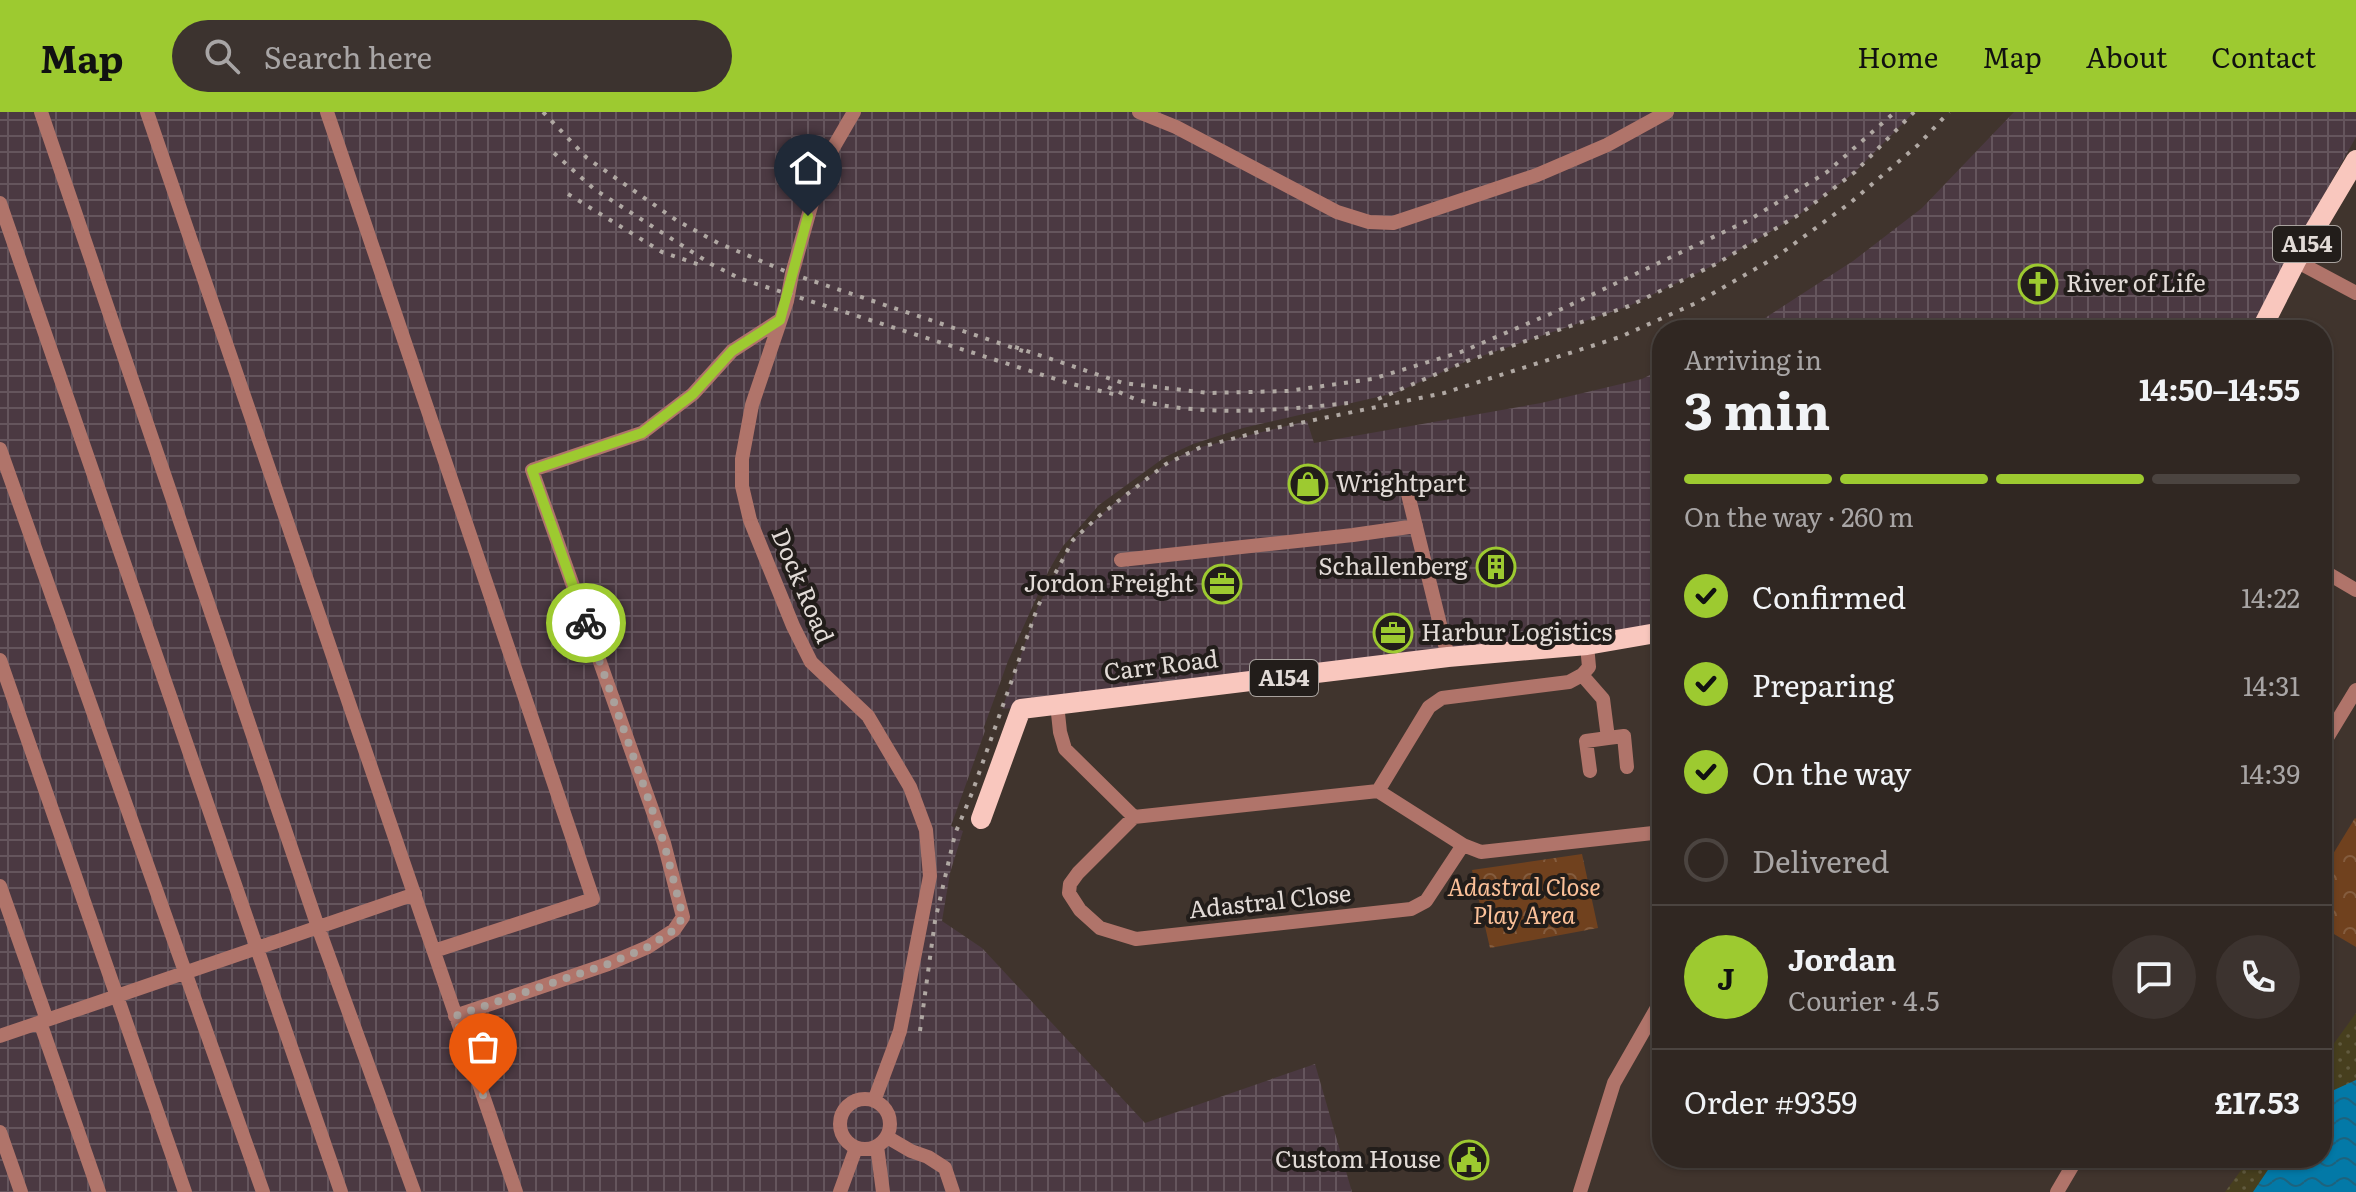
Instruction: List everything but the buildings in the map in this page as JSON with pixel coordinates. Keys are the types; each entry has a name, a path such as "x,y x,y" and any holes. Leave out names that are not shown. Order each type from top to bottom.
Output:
{"main road":[{"name":"A154","path":"2266,320 2296,261 2356,160"},
{"name":"Carr Road","path":"981,819 1021,709 1448,657 1587,645 1652,634"}],"street":[{"path":"41,112 318,927 414,1192"},
{"path":"147,112 516,1192"},
{"path":"327,112 593,899 434,951"},
{"name":"Dock Road","path":"854,112 822,167 780,320 752,405 742,459 742,486 750,520 811,662 868,716 910,787 926,830 930,876 900,1031 874,1101"},
{"path":"1139,112 1176,127 1337,212 1369,222 1393,223 1537,175 1607,145 1667,112"},
{"path":"0,203 341,1192"},
{"path":"2296,261 2356,293"},
{"path":"455,1016 608,964 648,947 674,930 683,917 664,843 532,470 642,433 693,394 732,351 780,320"},
{"path":"0,449 263,1192"},
{"path":"1406,486 1448,657"},
{"path":"1121,560 1416,526"},
{"path":"2332,576 2356,590"},
{"path":"1378,791 1429,707 1442,698 1569,682 1589,667 1587,645"},
{"path":"0,660 185,1192"},
{"path":"1582,675 1603,699 1608,738"},
{"path":"2332,730 2356,690"},
{"path":"1057,704 1065,749 1134,817 1378,791 1463,845 1481,852 1652,833"},
{"path":"1590,771 1586,741 1624,736 1627,767"},
{"name":"Adastral Close","path":"1134,817 1078,873 1070,884 1069,893 1080,910 1100,928 1136,939 1411,909 1426,901 1463,845"},
{"path":"0,886 99,1192"},
{"path":"0,1036 415,894"},
{"path":"1580,1192 1614,1083 1652,1016"},
{"path":"883,1192 882,1142 890,1121 888,1112 874,1101 855,1101 843,1112 840,1129 848,1144 869,1149 882,1142 928,1157 945,1168 953,1192"},
{"path":"0,1132 21,1192"},
{"path":"840,1192 856,1148"},
{"path":"2057,1192 2071,1168"}],"shaded area":[{"path":"0,112 1914,112 1855,172 1800,214 1716,264 1629,306 1467,361 1395,393 1243,428 1193,444 1165,457 1099,505 1063,546 1049,570 1008,661 951,826 963,831 950,873 942,921 982,948 1145,1123 1315,1064 1352,1192 0,1192"},
{"path":"2014,112 2356,112 2356,137 2255,320 1761,320 1853,261 1922,208"},
{"path":"1652,374 1652,629 1002,709 1038,606 1073,540 1126,493 1182,455 1201,447 1307,421 1314,443 1541,403"}],"sand":[{"path":"2356,1013 2356,1147 2323,1192 2225,1192 2243,1168 2332,1168 2332,1046"}],"green space":[{"path":"2355,818 2356,947 2332,933 2332,856"},
{"name":"Adastral Close Play Area","path":"1582,854 1598,928 1490,948 1472,870"}],"water":[{"path":"2356,1080 2356,1192 2253,1192 2269,1168 2332,1168 2334,1090"}],"railway":[{"path":"543,112 587,158 676,220 718,243 792,274 1023,351"},
{"path":"1015,347 1123,383 1208,393 1288,391 1372,379 1461,352 1564,308 1749,220 1827,172 1895,112"},
{"path":"1378,399 1467,361 1629,306 1716,264 1800,214 1855,172 1914,112"},
{"path":"1658,320 1696,303 1776,257 1850,203 1918,145 1949,112"},
{"path":"554,153 594,189 711,264 741,279 1068,383 1117,395"},
{"path":"568,194 662,252 703,266"},
{"path":"920,1031 935,921 955,834 1038,606 1073,540 1166,464 1201,447 1266,430 1444,393 1620,337 1652,323"},
{"path":"1108,387 1142,401 1218,411 1348,403"}],"way so far":[{"path":"483,1095 455,1016 608,964 648,947 674,930 683,917 664,843 586,623"}],"place":[{"name":"River of Life","path":"2038,284"},
{"name":"Wrightpart","path":"1308,484"},
{"name":"Schallenberg","path":"1496,567"},
{"name":"Jordon Freight","path":"1222,584"},
{"name":"Harbur Logistics","path":"1393,633"},
{"name":"Custom House","path":"1469,1160"}],"route":[{"path":"586,623 532,470 642,433 693,394 732,351 780,320 808,216"}]}
